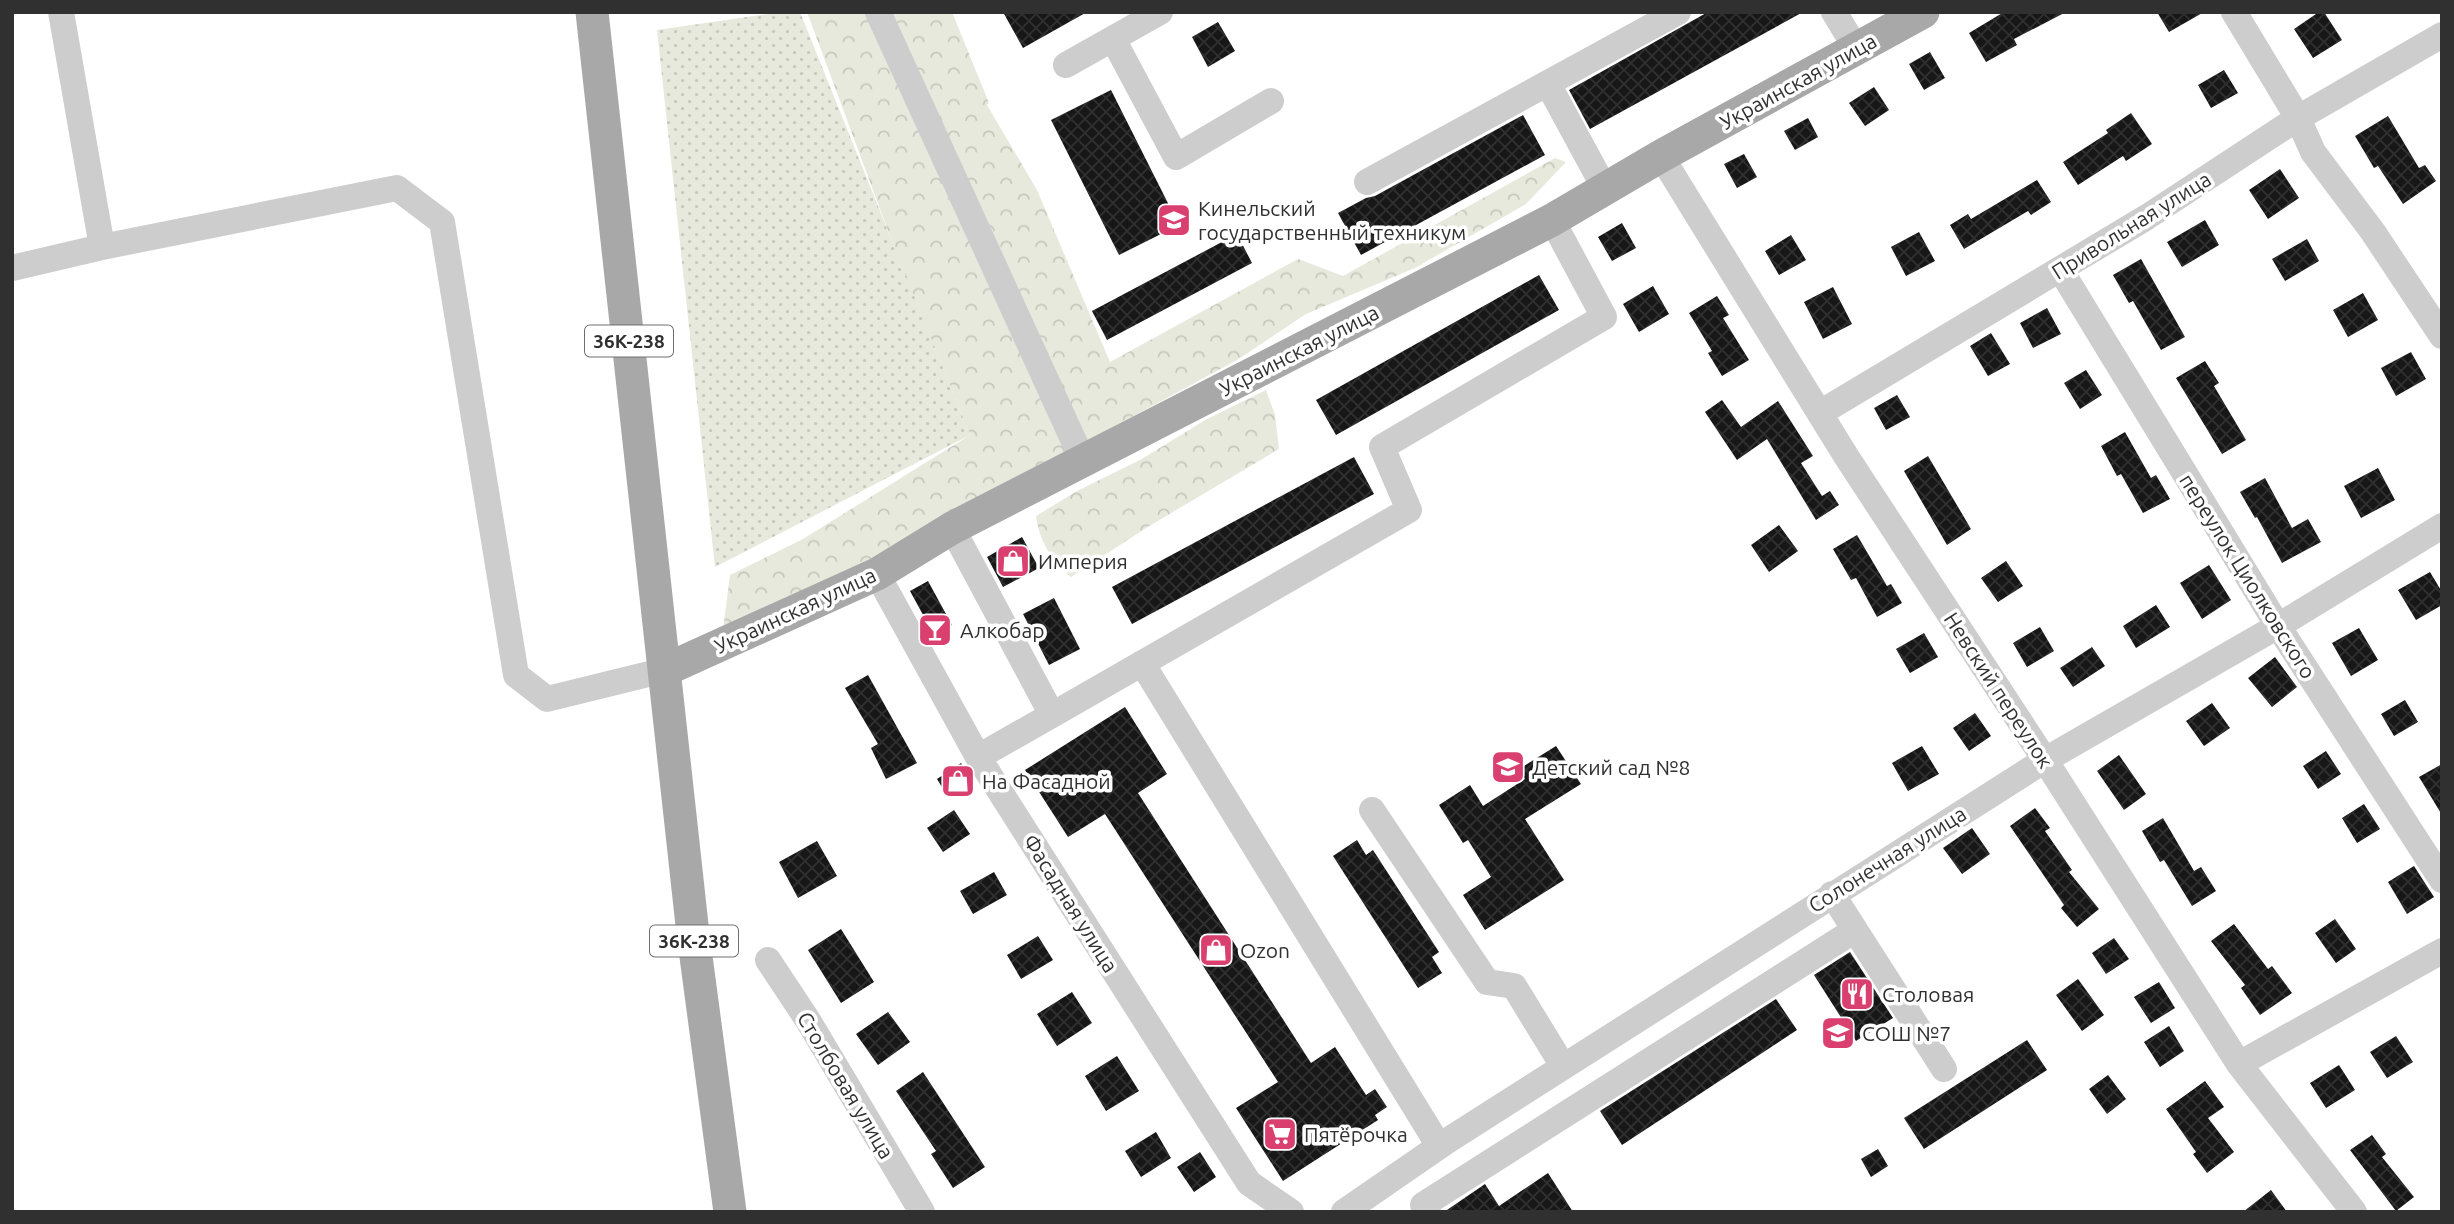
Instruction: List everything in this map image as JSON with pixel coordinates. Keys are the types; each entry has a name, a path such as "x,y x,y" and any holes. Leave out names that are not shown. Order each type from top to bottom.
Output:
{"main road":[{"name":"36К-238","path":"592,12 693,934 730,1212"},
{"name":"Украинская улица","path":"665,670 877,574 952,528 1552,220 1661,156 1923,12"}],"street":[{"path":"61,12 102,247"},
{"path":"878,12 1083,461"},
{"path":"1066,65 1160,12"},
{"path":"1367,182 1678,12"},
{"path":"1833,12 1857,50"},
{"path":"2234,12 2298,118 2313,152 2374,232 2442,336"},
{"name":"Привольная улица","path":"1820,413 2147,217 2298,118 2442,35"},
{"path":"1113,38 1176,157 1271,101"},
{"path":"1548,84 1605,189"},
{"name":"Невский переулок","path":"1661,156 1846,456 2239,1064 2354,1212"},
{"path":"12,268 102,247 397,188 442,222 516,675 547,699 665,670"},
{"path":"978,757 1409,510 1382,447 1604,317 1552,220"},
{"name":"переулок Циолковского","path":"2060,269 2278,626 2442,880"},
{"name":"Солонечная улица","path":"1344,1212 1439,1146 1563,1066 2045,760 2278,626 2442,526"},
{"path":"952,528 1052,715"},
{"name":"Фасадная улица","path":"877,574 978,757 1249,1183 1291,1212"},
{"path":"1142,663 1439,1146"},
{"path":"1372,810 1487,982 1514,986 1563,1066"},
{"path":"1832,894 1944,1069"},
{"path":"1428,1212 1423,1205 1855,930"},
{"path":"2239,1064 2442,951"},
{"name":"Столбовая улица","path":"768,960 810,1023 922,1212"}],"green space":[{"path":"782,12 800,12 970,435 715,567 657,30"},
{"path":"807,12 952,12 989,103 987,105 1037,190 1110,362 1298,259 1343,276 1555,158 1566,162 1526,204 1415,268 1306,314 1237,360 721,645 730,575 803,539 970,435 896,252"},
{"path":"1266,390 1275,415 1279,449 1146,528 1071,577 1058,565 1043,542 1036,516 1077,491 1140,460 1207,419"}],"building":[{"path":"1003,12 1087,12 1023,48"},
{"path":"1708,12 1803,12 1590,129 1569,90"},
{"path":"2004,12 2066,12 2014,39 2017,45 1986,62 1969,33"},
{"path":"2157,12 2204,12 2169,32"},
{"path":"2319,12 2324,12 2342,40 2313,58 2294,29"},
{"path":"1218,22 1235,51 1208,67 1192,37"},
{"path":"1930,52 1945,78 1924,90 1909,64"},
{"path":"2224,70 2238,93 2211,108 2198,85"},
{"path":"1874,87 1889,110 1865,126 1849,103"},
{"path":"1111,90 1179,225 1119,255 1051,120"},
{"path":"2131,113 2152,144 2126,161 2123,156 2078,185 2063,162 2108,133 2106,130"},
{"path":"1523,115 1545,155 1361,255 1338,213 1375,196"},
{"path":"2388,116 2419,168 2425,165 2436,181 2403,204 2378,166 2374,168 2355,136"},
{"path":"1808,118 1818,137 1795,150 1784,131"},
{"path":"1744,154 1757,177 1737,188 1724,164"},
{"path":"2280,169 2299,198 2268,219 2249,190"},
{"path":"2037,180 2051,202 2031,215 2028,211 1964,249 1950,225 1968,214 1971,219"},
{"path":"2205,220 2219,245 2182,267 2167,242"},
{"path":"1622,223 1636,248 1612,261 1598,237"},
{"path":"1919,232 1935,261 1906,276 1891,247"},
{"path":"1237,234 1252,263 1107,340 1092,311"},
{"path":"1791,235 1806,260 1779,275 1765,251"},
{"path":"2307,239 2319,261 2285,281 2272,259"},
{"path":"2141,259 2185,337 2161,350 2133,301 2129,303 2113,275"},
{"path":"1539,275 1559,310 1336,435 1316,400"},
{"path":"1653,286 1669,314 1639,332 1623,304"},
{"path":"1833,287 1852,324 1823,339 1804,302"},
{"path":"2363,293 2378,320 2348,337 2333,310"},
{"path":"1717,296 1729,315 1723,318 1749,360 1722,376 1708,353 1712,351 1689,313"},
{"path":"2047,308 2061,334 2033,348 2020,323"},
{"path":"1991,333 2010,364 1988,376 1970,346"},
{"path":"2411,352 2426,379 2396,396 2381,368"},
{"path":"2205,361 2219,383 2214,386 2246,440 2222,454 2176,378"},
{"path":"2086,370 2102,395 2080,409 2064,383"},
{"path":"1897,395 1910,417 1886,430 1874,408"},
{"path":"1722,400 1741,427 1778,401 1813,456 1801,463 1822,496 1830,491 1839,505 1816,520 1767,439 1737,460 1705,412"},
{"path":"2125,432 2151,478 2156,475 2170,499 2143,513 2121,474 2117,476 2101,446"},
{"path":"1928,456 1971,529 1947,545 1904,471"},
{"path":"1354,457 1374,494 1132,624 1112,587"},
{"path":"2378,468 2395,500 2361,518 2344,486"},
{"path":"2265,478 2292,528 2308,519 2321,542 2282,563 2240,492"},
{"path":"1779,525 1798,551 1769,572 1751,545"},
{"path":"1857,535 1887,586 1891,584 1902,603 1877,617 1856,578 1851,580 1833,549"},
{"path":"1022,537 1039,568 1003,587 987,557"},
{"path":"2006,561 2023,586 1998,602 1981,578"},
{"path":"2209,565 2231,600 2202,619 2180,583"},
{"path":"2430,572 2442,592 2442,605 2416,620 2398,590"},
{"path":"928,581 952,625 934,635 910,591"},
{"path":"1054,598 1080,649 1049,665 1023,614"},
{"path":"2156,605 2170,627 2136,648 2123,626"},
{"path":"2040,627 2054,651 2027,667 2013,643"},
{"path":"2359,628 2378,660 2351,676 2332,643"},
{"path":"1924,633 1938,657 1910,673 1896,649"},
{"path":"2092,647 2105,666 2073,687 2060,668"},
{"path":"2275,657 2297,687 2272,707 2248,678"},
{"path":"868,675 917,763 886,779 871,748 878,744 845,688"},
{"path":"2405,700 2418,722 2394,736 2381,714"},
{"path":"2212,703 2230,728 2204,746 2186,721"},
{"path":"1125,707 1167,774 1138,793 1311,1063 1335,1047 1366,1095 1375,1089 1387,1107 1375,1115 1378,1120 1283,1181 1236,1108 1278,1082 1105,814 1068,837 1025,770"},
{"path":"1975,713 1991,736 1969,751 1953,728"},
{"path":"1556,746 1581,784 1525,819 1564,880 1485,930 1463,895 1491,877 1468,840 1463,843 1439,805 1470,785 1483,806 1525,779 1519,769"},
{"path":"1922,746 1939,774 1908,791 1892,763"},
{"path":"2326,751 2341,774 2318,789 2303,766"},
{"path":"2119,755 2146,794 2124,810 2097,771"},
{"path":"961,763 973,781 948,797 937,779"},
{"path":"2442,764 2442,815 2419,777"},
{"path":"2364,804 2380,829 2357,843 2342,818"},
{"path":"2035,808 2050,828 2045,831 2072,870 2069,872 2099,909 2077,927 2061,908 2064,905 2010,826"},
{"path":"954,810 970,834 943,852 927,828"},
{"path":"2163,818 2194,871 2201,867 2216,891 2192,906 2164,860 2160,862 2142,831"},
{"path":"1972,828 1990,854 1962,874 1943,848"},
{"path":"1357,840 1366,855 1373,850 1439,952 1432,957 1442,973 1418,988 1333,856"},
{"path":"817,841 837,876 798,898 779,862"},
{"path":"2414,866 2434,897 2407,914 2388,882"},
{"path":"994,872 1007,895 973,914 960,891"},
{"path":"2335,919 2356,949 2336,963 2315,933"},
{"path":"2234,924 2268,969 2272,966 2292,993 2260,1015 2241,988 2245,985 2211,941"},
{"path":"841,929 874,982 841,1003 808,950"},
{"path":"1038,936 1053,960 1021,979 1007,955"},
{"path":"2114,938 2129,959 2106,974 2092,953"},
{"name":"Столовая","path":"1850,952 1893,1018 1856,1041 1814,975"},
{"path":"2078,979 2104,1015 2082,1031 2056,995"},
{"path":"2159,982 2175,1008 2151,1023 2134,997"},
{"path":"1072,992 1092,1023 1057,1046 1037,1014"},
{"path":"1776,999 1797,1030 1622,1145 1600,1111"},
{"path":"888,1012 910,1042 878,1065 856,1034"},
{"path":"2169,1026 2184,1051 2160,1067 2144,1042"},
{"path":"2396,1036 2413,1062 2387,1078 2370,1052"},
{"path":"2027,1040 2047,1070 1924,1149 1904,1118"},
{"path":"1117,1056 1139,1091 1106,1111 1085,1076"},
{"path":"2339,1065 2355,1090 2326,1108 2310,1083"},
{"path":"923,1072 985,1167 953,1188 931,1154 936,1151 896,1091"},
{"path":"2108,1075 2126,1099 2107,1114 2089,1089"},
{"path":"2205,1081 2224,1107 2208,1118 2234,1152 2207,1173 2166,1109"},
{"path":"1156,1132 1171,1158 1141,1177 1125,1151"},
{"path":"2372,1135 2386,1154 2382,1157 2414,1197 2396,1211 2350,1150"},
{"path":"1878,1149 1888,1166 1871,1177 1861,1159"},
{"path":"1200,1152 1216,1177 1194,1192 1177,1167"},
{"path":"1548,1173 1573,1212 1444,1212 1485,1184 1499,1206"},
{"path":"2271,1190 2287,1212 2243,1212"}],"place":[{"name":"Кинельский государственный техникум","path":"1174,220"},
{"name":"Империя","path":"1013,561"},
{"name":"Алкобар","path":"935,630"},
{"name":"Детский сад №8","path":"1508,767"},
{"name":"На Фасадной","path":"958,781"},
{"name":"Ozon","path":"1216,950"},
{"name":"Столовая","path":"1857,994"},
{"name":"СОШ №7","path":"1838,1033"},
{"name":"Пятёрочка","path":"1280,1134"}]}
